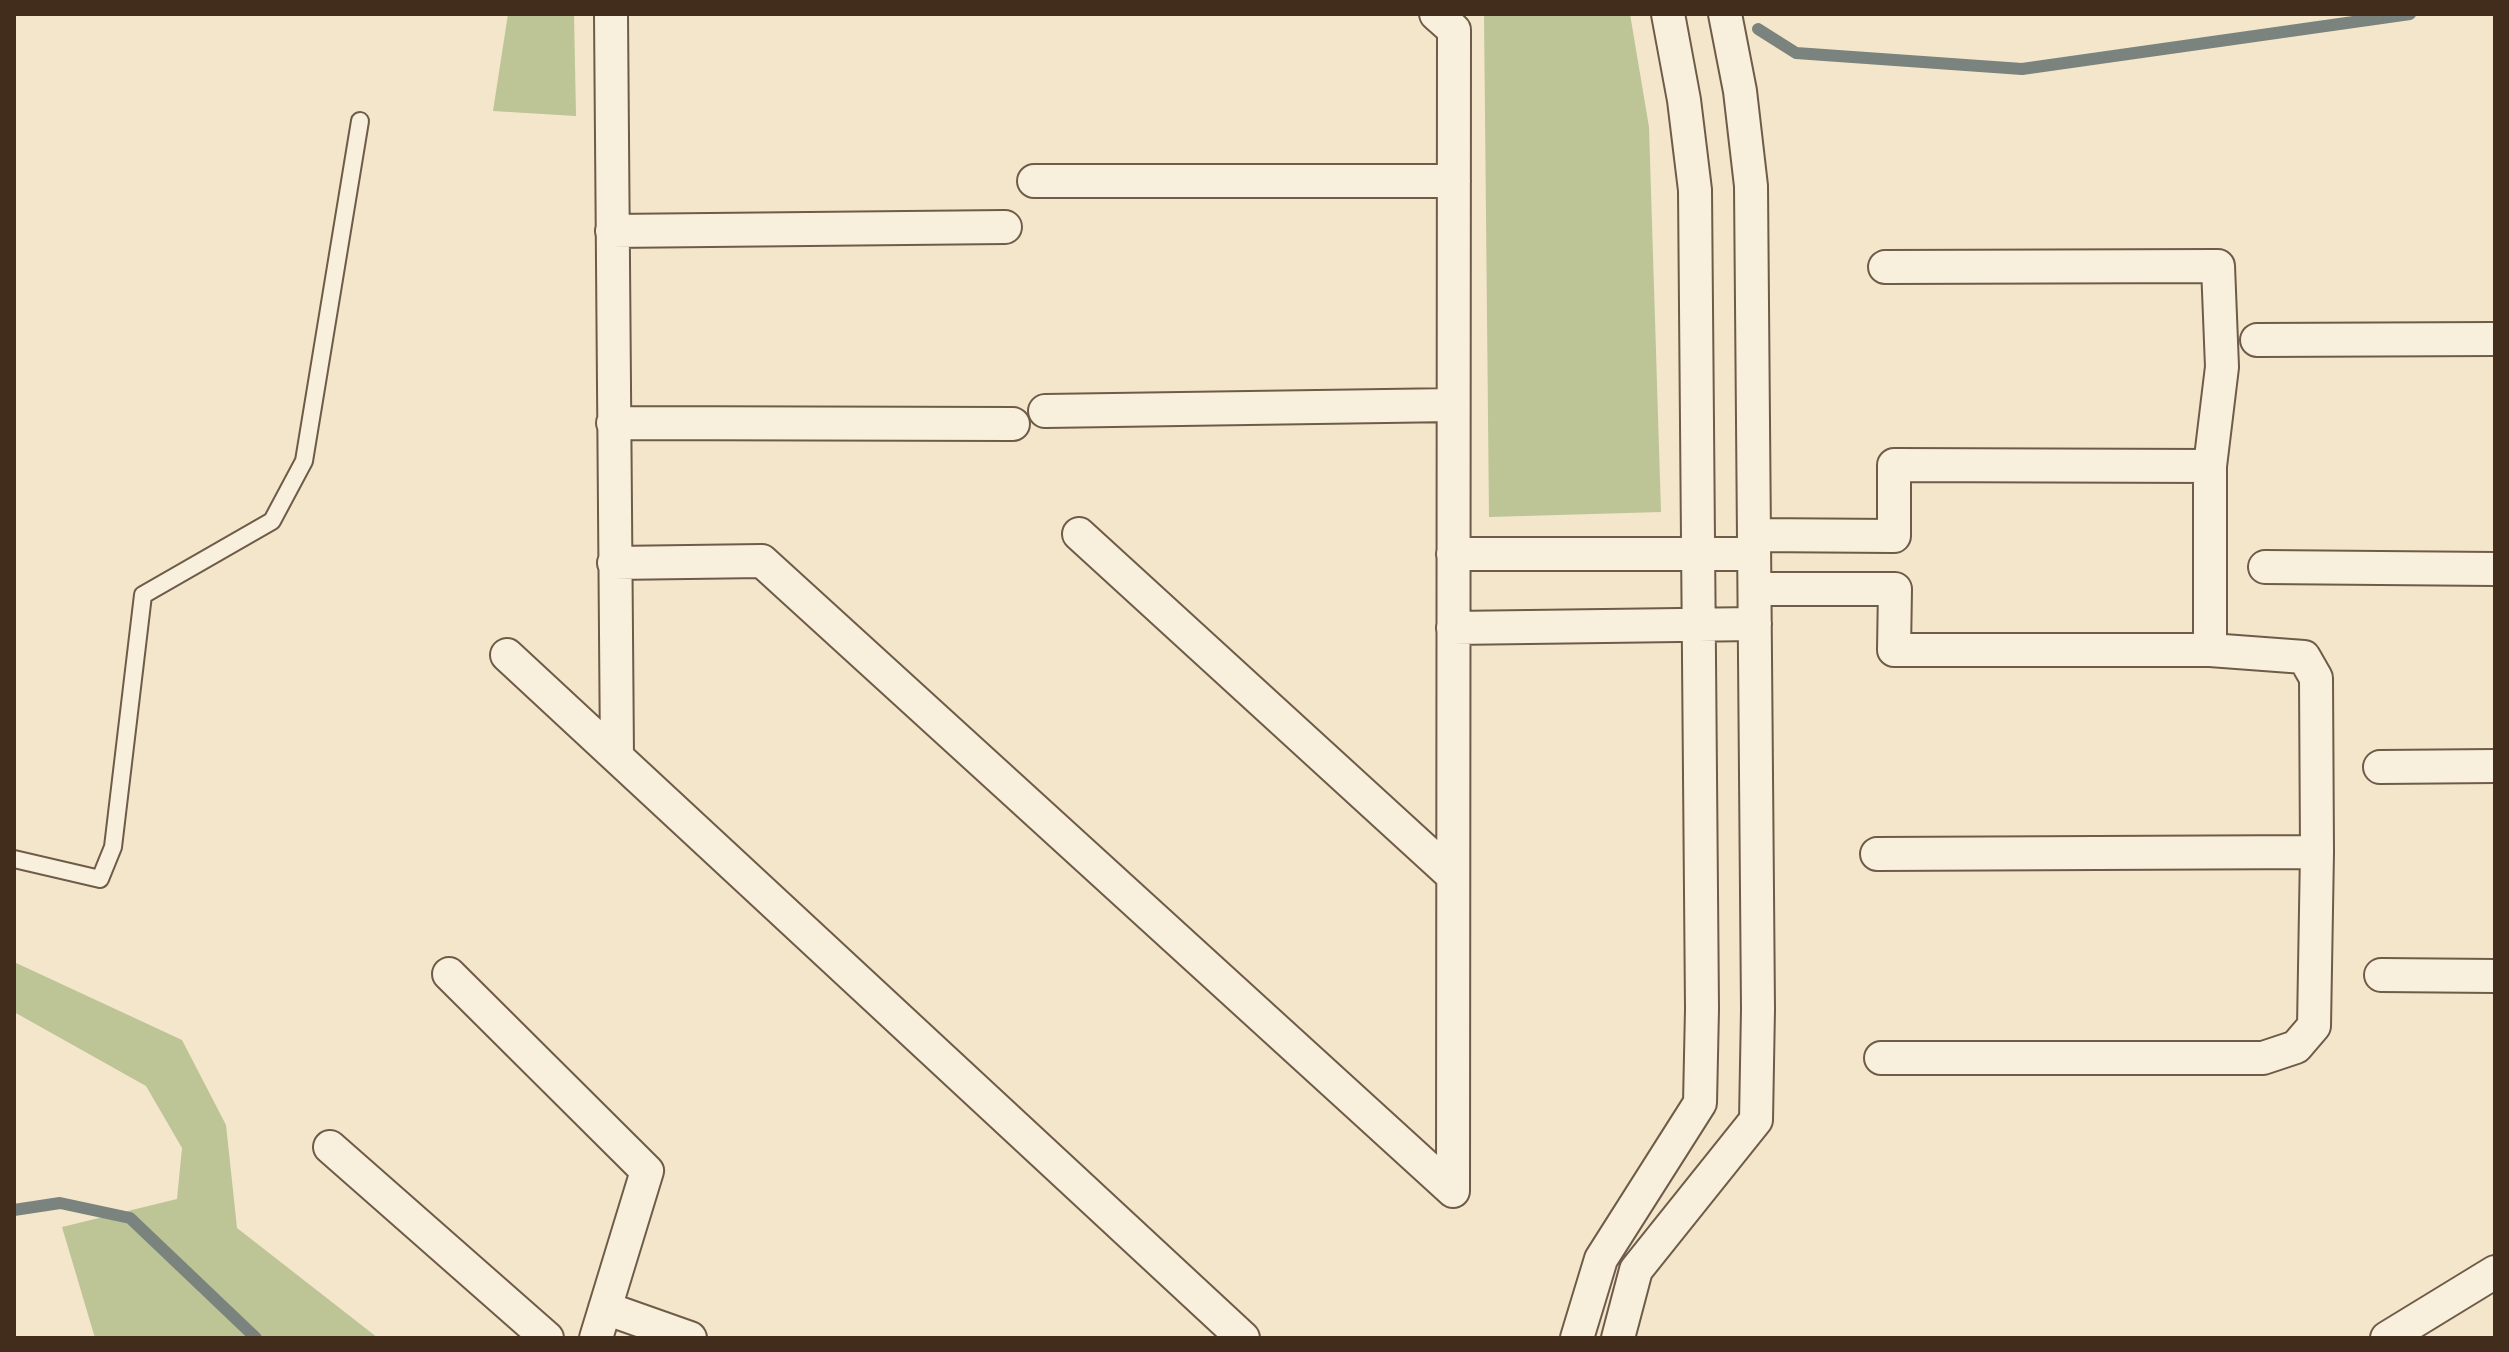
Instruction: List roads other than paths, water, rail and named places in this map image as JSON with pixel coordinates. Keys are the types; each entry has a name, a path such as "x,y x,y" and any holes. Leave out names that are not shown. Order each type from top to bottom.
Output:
{"street":[{"path":"611,14 617,757"},
{"path":"614,563 762,561 1453,1191 1454,30 1436,14"},
{"path":"1577,1338 1601,1259 1700,1103 1702,1009 1695,190 1684,100 1668,14"},
{"path":"1618,1338 1636,1270 1756,1120 1758,1009 1751,186 1740,91 1725,14"},
{"path":"1034,181 1454,181"},
{"path":"612,231 1005,227"},
{"path":"1885,267 2218,266 2222,367 2210,466 2210,650"},
{"path":"2257,340 2495,339"},
{"path":"1045,411 1453,405"},
{"path":"613,423 1013,424"},
{"path":"1881,1058 2263,1058 2296,1047 2314,1026 2316,678 2304,657 2210,650 1894,650 1894,465 2210,466"},
{"path":"1079,534 1453,876"},
{"path":"1453,554 1698,554 1754,545 1894,536"},
{"path":"2265,567 2495,569"},
{"path":"1755,589 1895,589"},
{"path":"1453,628 1755,624"},
{"path":"507,655 1243,1338"},
{"path":"2380,767 2495,766"},
{"path":"1877,854 2317,852"},
{"path":"449,974 647,1171 600,1323 690,1338"},
{"path":"2381,975 2495,976"},
{"path":"330,1147 547,1338"},
{"path":"2387,1338 2495,1272"}],"lane":[{"path":"14,859 100,879 113,847 143,595 272,521 304,461 360,121"}],"waterway":[{"path":"1758,29 1796,53 2022,69 2410,14"},
{"path":"14,1210 60,1203 130,1218 256,1338"}]}
